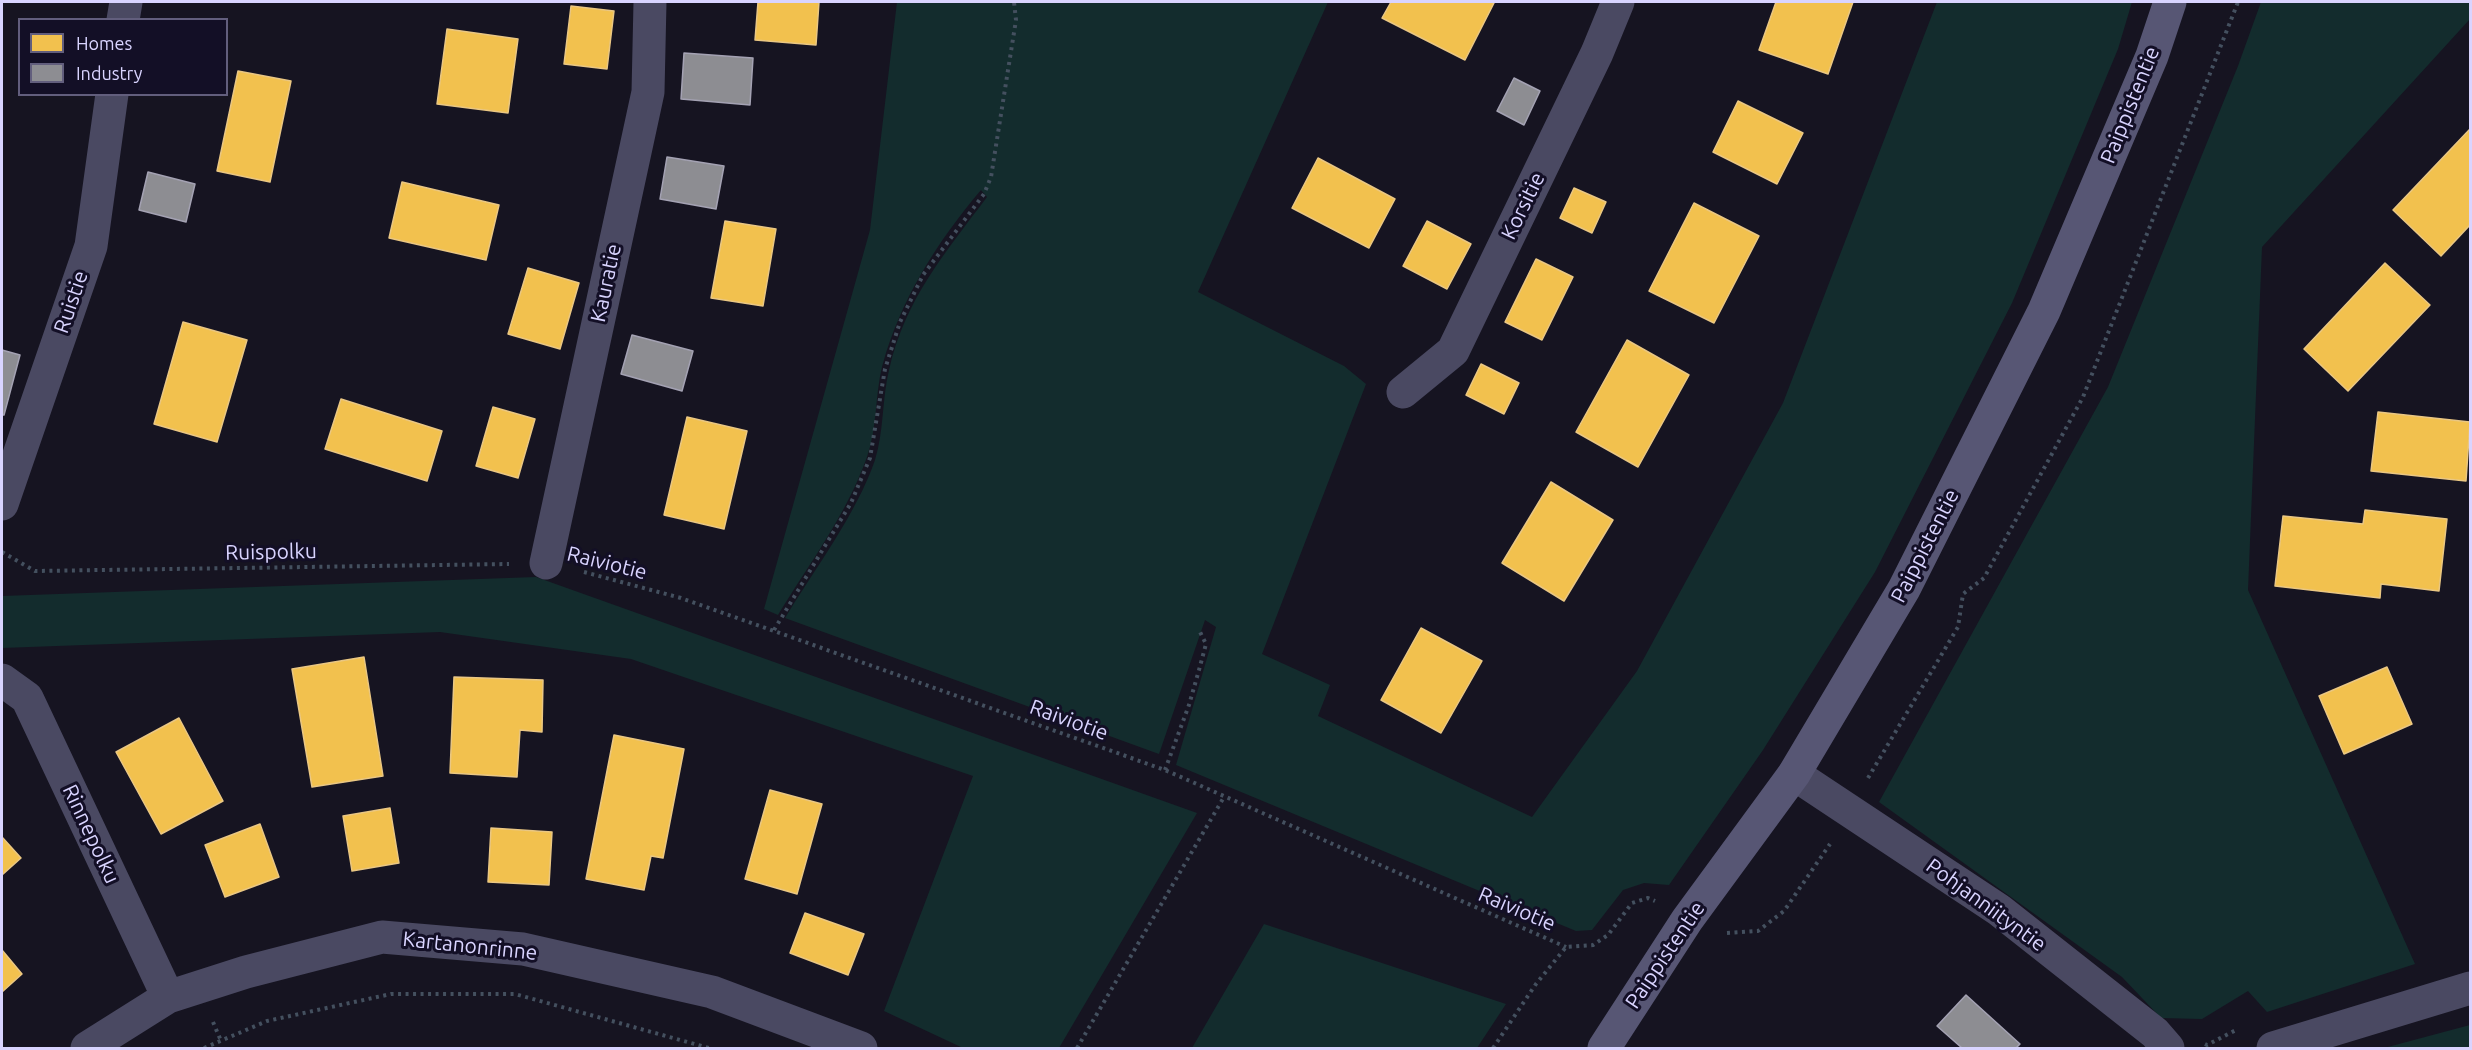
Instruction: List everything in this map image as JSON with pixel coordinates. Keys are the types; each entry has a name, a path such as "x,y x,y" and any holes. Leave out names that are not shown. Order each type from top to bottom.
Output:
{"street":[{"path":"123,18 126,2"},
{"name":"Kauratie","path":"546,563 648,92 651,2"},
{"name":"Korsitie","path":"1403,392 1453,351 1597,53 1618,2"},
{"name":"Paippistentie","path":"1604,1048 1687,920 1794,774 1904,589 2044,311 2152,56 2169,2"},
{"name":"Ruistie","path":"2,504 91,246 112,96"},
{"name":"Rinnepolku","path":"2,680 27,698 168,998"},
{"name":"Pohjanniityntie","path":"1794,774 1999,910 2161,1041"},
{"name":"Kartanonrinne","path":"87,1048 168,998 246,972 382,937 523,950 712,992 861,1048"},
{"path":"2273,1048 2470,988"}],"path":[{"path":"774,630 851,504 870,458 885,369 900,322 923,275 984,194 992,177 1016,20 1014,2"},
{"name":"Ruispolku","path":"2,552 35,571 546,563"},
{"name":"Raiviotie","path":"546,563 681,597 1165,770 1566,946"},
{"path":"1165,770 1189,705 1206,644 1200,632"},
{"path":"1077,1048 1224,797"},
{"path":"204,1048 267,1021 391,994 515,994 709,1048"},
{"path":"2161,1041 2173,1027 2207,1045 2248,1024 2273,1048"}],"green space":[{"path":"897,2 1328,2 1198,292 1344,366 1366,384 1262,654 1330,685 1318,716 1532,817 1637,671 1783,403 1937,2 2132,2 2118,49 2012,303 1875,572 1763,750 1669,885 1644,883 1623,890 1592,930 1576,931 1176,765 1216,627 1205,620 1159,754 785,618 846,521 867,480 878,449 889,370 905,321 928,278 987,197 981,190 935,251 899,318 882,367 867,457 849,499 778,615 764,609 870,230"},
{"path":"2261,2 2470,2 2470,19 2262,247 2248,590 2415,964 2267,1012 2248,991 2202,1019 2161,1018 2122,977 1879,802 2108,387 2238,66"},
{"path":"536,577 1197,813 1059,1048 963,1048 884,1011 973,776 631,659 440,632 2,648 2,596"},
{"path":"1264,924 1506,1004 1477,1048 1192,1048"},
{"path":"2470,1025 2470,1048 2384,1048"}],"building: Homes":[{"path":"758,2 819,2 816,45 755,40"},
{"path":"1391,2 1494,3 1465,60 1382,18"},
{"path":"1776,2 1853,2 1828,74 1759,50"},
{"path":"571,6 614,11 607,69 564,64"},
{"path":"447,29 518,39 508,113 437,104"},
{"path":"238,71 291,81 270,182 217,171"},
{"path":"1738,101 1803,133 1777,184 1713,152"},
{"path":"2470,129 2470,225 2441,256 2393,210"},
{"path":"1318,158 1395,199 1369,248 1292,208"},
{"path":"402,182 499,205 486,260 389,238"},
{"path":"1574,188 1606,202 1592,233 1560,218"},
{"path":"1694,203 1759,236 1714,323 1649,291"},
{"path":"725,221 776,229 763,306 711,298"},
{"path":"1427,221 1471,244 1447,289 1403,266"},
{"path":"1536,259 1573,277 1542,340 1505,322"},
{"path":"2385,263 2430,305 2348,391 2304,349"},
{"path":"528,268 579,283 560,349 508,334"},
{"path":"183,322 247,340 217,442 154,424"},
{"path":"1627,340 1689,375 1638,467 1576,432"},
{"path":"1481,364 1519,383 1504,414 1466,395"},
{"path":"341,399 442,431 427,481 325,449"},
{"path":"493,407 535,419 518,478 476,466"},
{"path":"2378,412 2470,422 2466,481 2371,471"},
{"path":"687,417 747,431 724,529 664,515"},
{"path":"1551,482 1613,520 1564,601 1502,563"},
{"path":"2365,510 2447,519 2439,591 2381,584 2380,598 2275,586 2283,516 2363,524"},
{"path":"1421,628 1482,661 1441,733 1381,700"},
{"path":"364,657 383,776 312,787 292,669"},
{"path":"2387,667 2412,724 2344,754 2319,696"},
{"path":"454,677 543,680 542,732 520,730 517,777 450,773"},
{"path":"179,718 223,801 161,834 116,752"},
{"path":"614,735 684,749 663,858 651,856 644,890 586,879"},
{"path":"770,790 822,804 797,894 745,879"},
{"path":"390,808 399,863 352,871 343,816"},
{"path":"260,824 279,877 225,897 205,845"},
{"path":"491,828 552,832 549,885 488,882"},
{"path":"2,837 21,858 2,875"},
{"path":"805,913 864,934 848,975 790,953"},
{"path":"2,950 22,974 2,992"}],"building: Industry":[{"path":"684,53 753,58 750,105 681,99"},
{"path":"1514,78 1540,91 1524,125 1497,111"},
{"path":"667,157 724,166 716,209 660,199"},
{"path":"148,172 195,184 186,222 139,210"},
{"path":"632,335 693,351 682,391 621,374"},
{"path":"2,350 20,355 4,415 2,415"},
{"path":"1966,995 2020,1044 2016,1048 1962,1048 1937,1026"}]}
